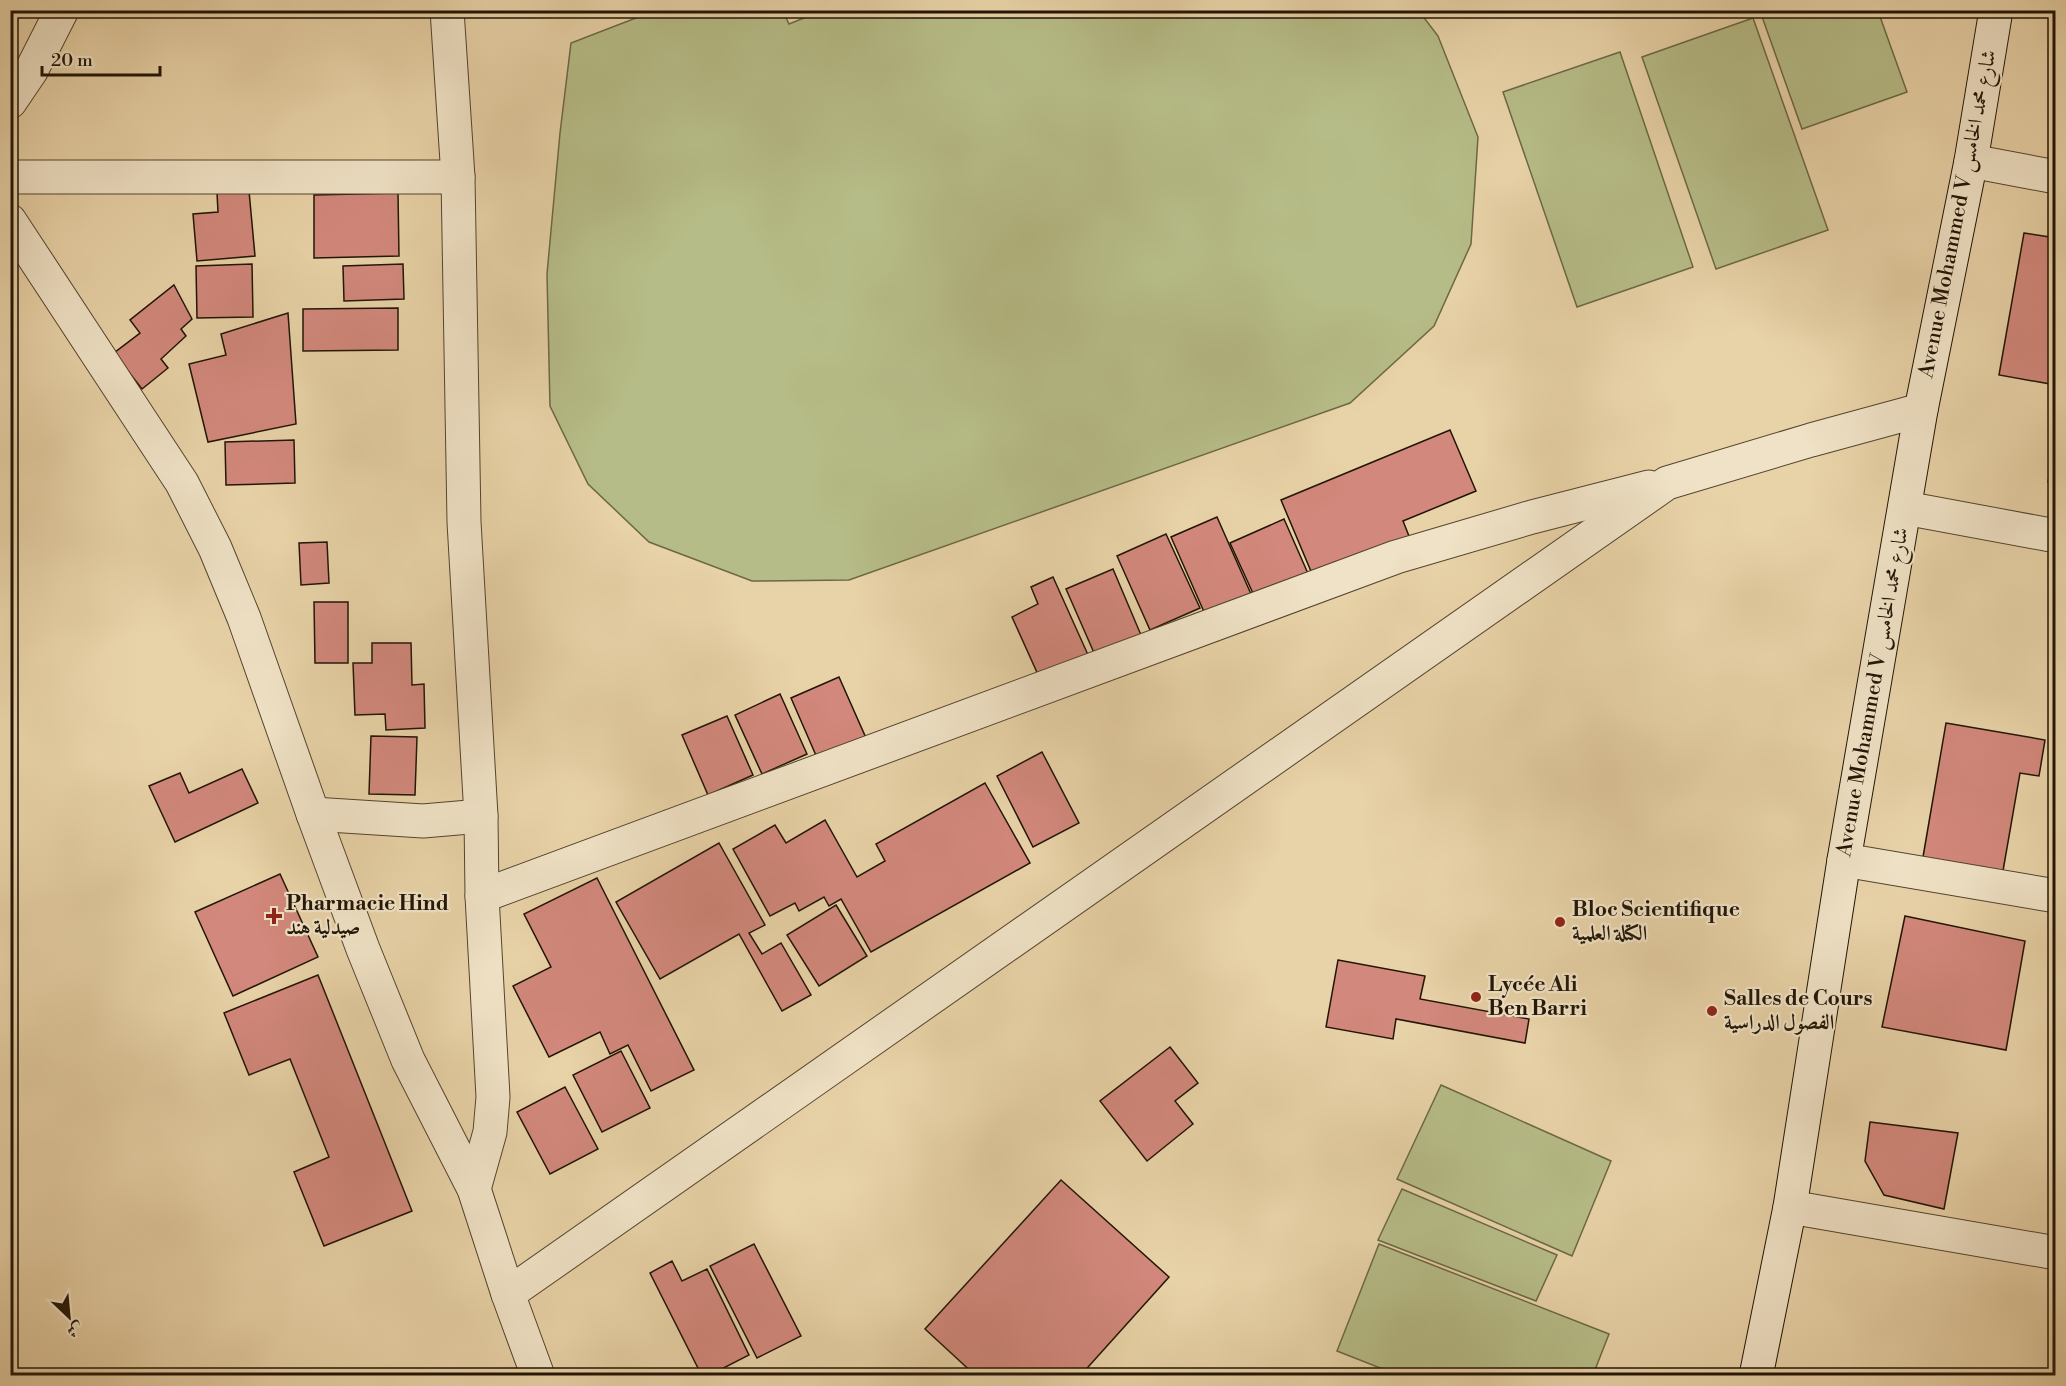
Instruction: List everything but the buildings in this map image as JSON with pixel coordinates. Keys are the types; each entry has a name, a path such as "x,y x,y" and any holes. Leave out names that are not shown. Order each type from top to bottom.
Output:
{"street":[{"path":"10,102 31,71 62,10"},
{"path":"447,10 458,177 464,522 481,816 482,896 493,1097 490,1132 474,1189"},
{"name":"Avenue Mohammed V شارع محمد الخامس","path":"1756,1376 1790,1207 1844,860 1921,410 1971,161 1996,10"},
{"path":"1971,161 2055,177"},
{"path":"10,177 458,177"},
{"path":"10,221 187,492 215,548 244,618 363,949 408,1060 474,1189 508,1294 538,1376"},
{"path":"482,896 1395,557 1532,517 1667,483 1921,410"},
{"path":"508,1294 1667,483"},
{"path":"1905,508 2055,536"},
{"path":"313,814 423,821 481,816"},
{"path":"1844,860 2055,896"},
{"path":"1790,1207 2055,1253"}],"green space":[{"path":"824,10 1419,11 1438,36 1478,137 1471,244 1434,326 1350,403 849,580 752,581 649,542 588,484 550,406 547,274 571,43 654,11 783,11 789,24"},
{"path":"1760,11 1878,11 1907,92 1802,129"},
{"path":"1753,18 1828,230 1716,269 1642,57"},
{"path":"1620,52 1693,267 1577,307 1503,92"},
{"path":"1441,1085 1611,1161 1572,1256 1397,1179"},
{"path":"1402,1189 1557,1255 1536,1301 1378,1240"},
{"path":"1379,1244 1609,1334 1593,1375 1398,1375 1337,1351"}],"place":[{"name":"Pharmacie Hind صيدلية هند","path":"274,916"},
{"name":"Bloc Scientifique الكتلة العلمية","path":"1560,922"},
{"name":"Lycée Ali Ben Barri","path":"1476,997"},
{"name":"Salles de Cours الفصول الدراسية","path":"1712,1011"}]}
